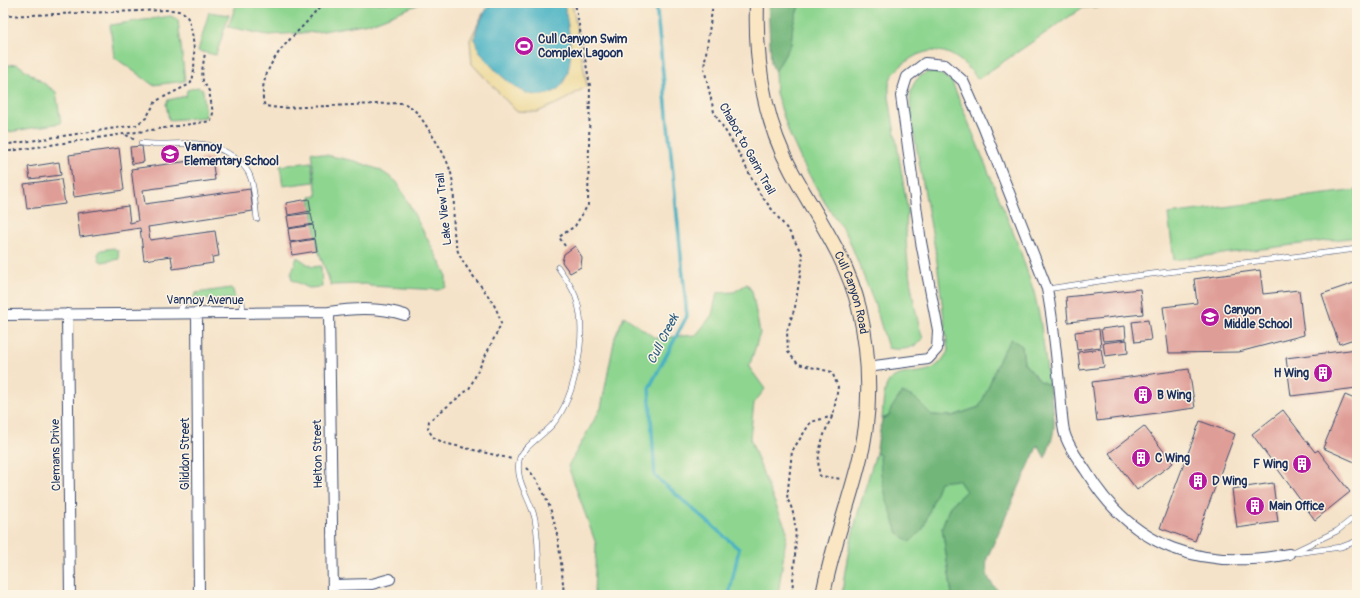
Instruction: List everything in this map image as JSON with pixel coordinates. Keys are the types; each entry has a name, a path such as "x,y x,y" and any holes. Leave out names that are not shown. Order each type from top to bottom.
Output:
{"street":[{"name":"Cull Canyon Road","path":"757,3 758,61 766,106 780,146 792,171 834,245 852,285 859,308 868,367 865,433 854,481 828,568 823,595"},
{"path":"868,367 928,360 937,349 938,330 921,242 901,96 907,77 925,63 945,65 963,81 983,126 1047,289 1052,316 1064,432 1096,488 1113,509 1140,531 1158,541 1192,555 1223,560 1247,561 1289,554"},
{"name":"Vannoy Avenue","path":"3,315 329,312 369,309 390,310 406,315"},
{"name":"Helton Street","path":"329,312 333,590"},
{"name":"Gliddon Street","path":"197,313 200,595"},
{"name":"Clemans Drive","path":"67,314 70,595"},
{"path":"333,590 372,584 390,579"}],"lane":[{"path":"141,143 158,146 192,143 211,145 226,152 240,162 250,176 256,219"},
{"path":"1047,289 1127,277 1357,249"},
{"path":"538,595 537,533 535,518 520,479 519,460 521,455 554,423 563,409 575,373 581,338 580,316 573,289 558,267"},
{"path":"177,313 186,301"},
{"path":"242,301 243,313"},
{"path":"1289,554 1327,537 1357,515"},
{"path":"1289,554 1340,548 1357,540"}],"path":[{"name":"Lake View Trail","path":"323,3 315,14 280,49 272,60 265,78 262,100 265,106 279,108 401,103 408,104 422,119 448,164 452,179 455,239 460,255 500,316 501,324 469,389 429,420 428,429 433,437 444,443 519,460"},
{"path":"564,246 559,237 575,226 588,205 590,86 575,3"},
{"name":"Chabot to Garin Trail","path":"714,3 704,68 714,112 737,150 760,194 791,234 803,256 796,300 787,331 788,352 798,364 832,372 838,387 833,416"},
{"path":"3,16 166,10 178,11 188,18 192,27 194,71 193,81 190,84 156,101 146,118 136,125 3,145"},
{"path":"3,152 211,121 213,114 209,91 203,82 202,71 206,53"},
{"path":"3,196 4,202"},
{"path":"833,416 827,426 820,451 818,467 820,476 854,481"},
{"path":"792,595 796,539 792,506 787,499 792,451 811,422 833,416"},
{"path":"519,460 536,478 556,526 564,595"}],"green space":[{"path":"237,3 422,3 374,22 318,32 268,35 228,27"},
{"path":"768,3 800,3 793,24 791,44 775,72 771,63"},
{"path":"800,3 1158,3 1082,8 978,79 960,60 949,54 936,51 930,51 911,58 900,66 892,76 889,83 889,97 908,212 906,224 907,256 912,294 923,339 911,347 902,349 888,348 875,305 848,237 825,203 802,162 789,133 776,93 775,72 791,44 793,24"},
{"path":"209,12 229,15 216,55 198,51"},
{"path":"171,16 178,20 185,81 153,85 114,57 110,25"},
{"path":"17,64 56,92 61,123 3,133 3,66"},
{"path":"928,72 939,73 952,82 1019,247 1034,292 1040,319 1049,385 1040,381 1024,363 1022,346 1003,351 987,393 979,407 953,416 932,415 915,398 891,409 889,416 882,419 884,395 889,381 900,375 921,372 933,368 942,361 948,351 936,254 911,118 910,98 913,85 916,80"},
{"path":"198,87 203,90 206,117 169,120 166,104 168,100 186,96 187,90"},
{"path":"311,152 355,161 380,170 397,182 446,274 446,287 438,290 370,286 367,284 331,285 318,250 310,197 317,196"},
{"path":"311,162 314,182 283,186 280,166"},
{"path":"1357,190 1357,237 1174,260 1168,214"},
{"path":"114,248 118,251 119,259 102,262 99,260 98,254 101,250"},
{"path":"297,257 312,267 321,266 322,287 309,288 292,280 291,275"},
{"path":"747,284 752,291 760,333 749,367 765,389 754,403 750,438 787,531 778,595 594,595 596,544 568,466 601,408 615,337 624,316 655,338 696,335 712,315 717,293 734,292"},
{"path":"231,288 235,299 192,300 196,293"},
{"path":"1011,339 1022,346 1024,363 1040,381 1049,385 1054,414 1054,429 1045,458 1038,445 987,558 987,575 1002,595 952,595 942,527 950,506 966,491 958,480 940,482 923,529 910,542 898,533 886,498 881,474 880,455 876,453 882,419 889,416 891,409 902,392 915,398 932,415 953,416 979,407 1001,355"},
{"path":"876,453 880,455 886,494 898,533 923,529 939,481 958,480 966,491 950,506 942,527 952,595 842,595 851,541"}],"sand":[{"path":"564,3 572,3 587,86 563,101 537,112 516,111 472,64 470,40 483,13 484,14 478,26 483,56 511,84 568,68 570,52"}],"water":[{"name":"Cull Canyon Swim Complex Lagoon","path":"490,3 564,3 569,32 570,62 564,81 558,89 545,95 535,95 523,91 506,80 482,55 477,47 475,35"}],"building":[{"path":"142,146 144,162 132,164 130,147"},
{"path":"119,148 124,190 74,197 69,155"},
{"path":"212,158 215,180 143,190 145,204 250,189 253,211 148,227 150,240 215,231 219,256 212,257 213,263 173,269 171,256 144,260 140,228 80,237 77,213 128,206 130,223 138,221 131,169"},
{"path":"59,162 61,175 30,179 28,167"},
{"path":"61,179 65,204 27,209 24,184"},
{"path":"309,199 311,211 288,215 286,203"},
{"path":"311,213 313,224 289,228 287,216"},
{"path":"313,225 315,238 290,242 288,229"},
{"path":"315,239 317,251 292,255 290,243"},
{"path":"575,246 582,257 581,267 570,273 562,262 564,254"},
{"path":"1260,270 1263,294 1299,290 1304,335 1239,352 1169,353 1163,307 1197,303 1194,279"},
{"path":"1357,282 1357,338 1339,344 1322,294"},
{"path":"1140,289 1143,314 1068,322 1066,297"},
{"path":"1148,320 1151,340 1135,342 1132,322"},
{"path":"1125,326 1126,339 1103,341 1101,329"},
{"path":"1099,329 1101,347 1077,350 1075,332"},
{"path":"1127,340 1128,353 1105,356 1103,343"},
{"path":"1101,349 1104,367 1080,370 1078,352"},
{"name":"H Wing","path":"1357,349 1357,388 1291,396 1286,358"},
{"name":"B Wing","path":"1189,369 1195,408 1097,421 1092,382"},
{"path":"1345,395 1357,400 1357,463 1323,448"},
{"name":"F Wing","path":"1283,410 1315,452 1318,450 1350,492 1315,520 1252,434"},
{"name":"D Wing","path":"1200,421 1235,434 1195,541 1160,528"},
{"name":"C Wing","path":"1144,426 1173,463 1137,490 1109,453"},
{"name":"Main Office","path":"1273,483 1278,522 1237,528 1232,489"}],"waterway":[{"name":"Cull Creek","path":"656,3 687,316 649,388 655,476 739,549 729,595"}],"place":[{"name":"Cull Canyon Swim Complex Lagoon","path":"524,46"},
{"name":"Vannoy Elementary School","path":"170,154"},
{"name":"Canyon Middle School","path":"1210,317"},
{"name":"H Wing","path":"1323,373"},
{"name":"B Wing","path":"1143,395"},
{"name":"C Wing","path":"1141,458"},
{"name":"F Wing","path":"1302,464"},
{"name":"D Wing","path":"1198,481"},
{"name":"Main Office","path":"1255,506"}]}
